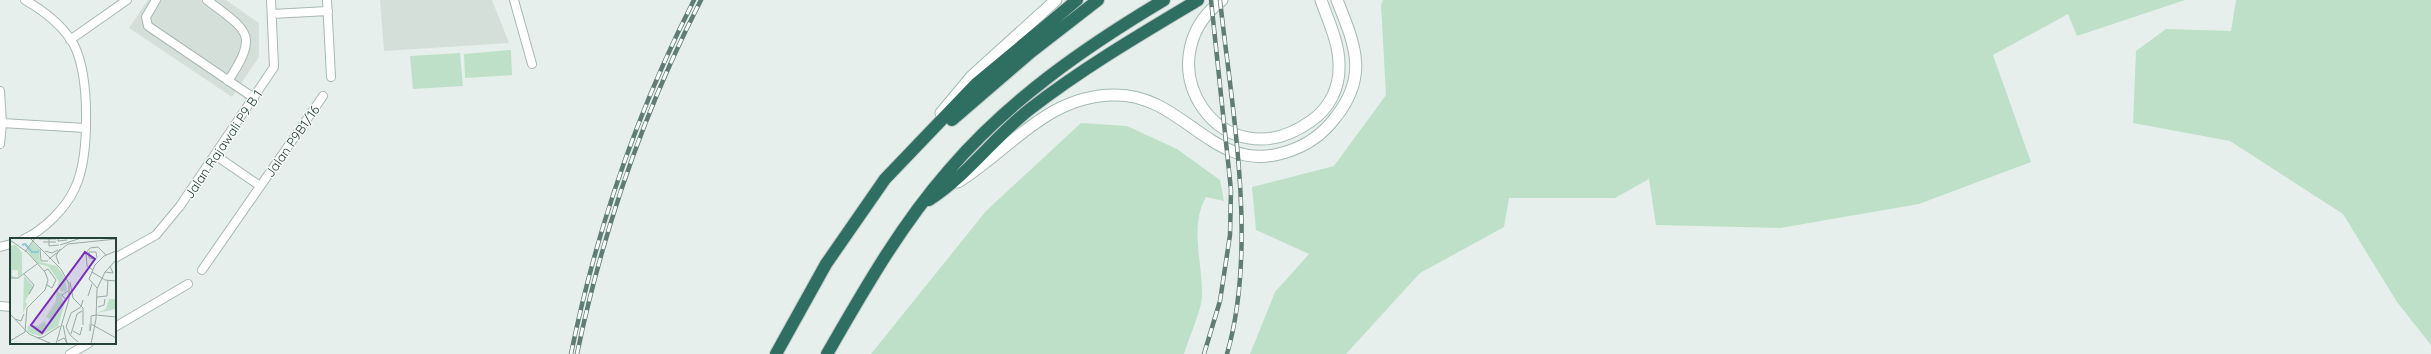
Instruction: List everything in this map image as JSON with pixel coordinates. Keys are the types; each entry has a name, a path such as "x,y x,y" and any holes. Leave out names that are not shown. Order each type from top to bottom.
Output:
{"highway":[{"path":"776,354 826,264 885,179 977,83 1077,0"},
{"path":"826,264 868,210 955,117 1031,52 1098,0"},
{"path":"826,354 870,278 920,206 949,170 1010,108 1069,61 1164,0"},
{"path":"920,206 947,189 1030,110 1092,65 1198,0"}],"street":[{"path":"25,0 58,24 70,40 84,72 85,128 83,158 75,188 63,207 47,223 25,238"},
{"path":"70,40 127,0"},
{"path":"156,0 146,17 148,26 254,98"},
{"path":"207,0 243,28 247,40 243,58 228,81"},
{"name":"Jalan Rajawali P9 B 1","path":"116,257 156,235 180,206 216,155 274,67 271,0"},
{"path":"327,0 331,77"},
{"path":"514,0 532,64"},
{"path":"885,179 972,76 1056,0"},
{"path":"1222,0 1207,12 1193,36 1188,64 1189,77 1194,91 1209,117 1233,135 1255,140 1282,136 1293,132 1316,118 1332,100 1339,76 1338,53 1321,0"},
{"path":"947,189 980,168 1047,114 1060,106 1098,96 1116,94 1148,101 1181,118 1214,142 1239,155 1269,157 1296,149 1320,134 1331,123 1351,94 1356,80 1354,48 1337,0"},
{"path":"272,14 328,12"},
{"path":"0,91 2,123 0,144"},
{"name":"Jalan P9B1/16","path":"202,270 323,96"},
{"path":"2,123 85,128"},
{"name":"Jalan P9B1/16","path":"216,155 260,186"},
{"path":"0,247 10,244"},
{"path":"116,326 188,284"},
{"path":"0,306 10,307"},
{"path":"70,354 87,344"}],"shaded area":[{"path":"148,0 226,0 259,23 259,57 232,97 129,28"},
{"path":"380,0 492,0 509,43 384,51"}],"green space":[{"path":"1383,0 2185,0 2077,36 2068,14 1993,55 2031,162 1919,204 1780,228 1656,225 1649,179 1615,198 1509,198 1504,227 1420,273 1346,354 1250,354 1275,292 1309,254 1256,230 1252,187 1334,166 1386,95 1381,5"},
{"path":"2236,0 2431,0 2431,345 2397,302 2343,214 2230,141 2133,123 2136,51 2166,29 2231,31"},
{"path":"511,50 512,75 465,78 464,54"},
{"path":"460,53 463,86 413,89 410,56"},
{"path":"1081,123 1127,126 1177,149 1220,180 1224,201 1206,197 1198,220 1198,245 1202,296 1184,354 871,354 986,211"}],"railway":[{"path":"571,354 593,263 620,173 654,85 694,0"},
{"path":"577,354 599,262 627,173 661,86 701,0"},
{"path":"1204,354 1220,301 1230,235 1231,190 1211,0"},
{"path":"1220,0 1236,132 1242,224 1241,269 1236,313 1227,354"}]}
